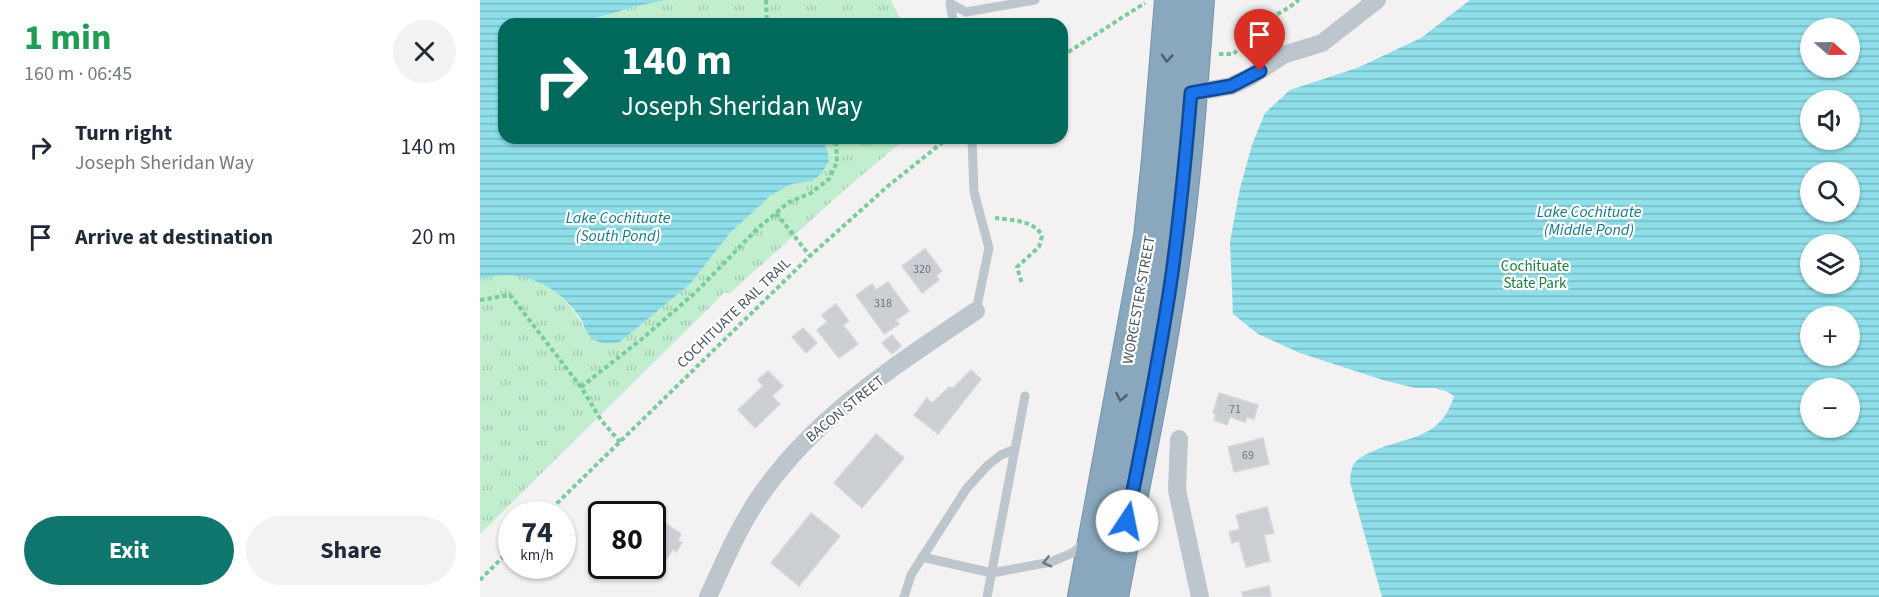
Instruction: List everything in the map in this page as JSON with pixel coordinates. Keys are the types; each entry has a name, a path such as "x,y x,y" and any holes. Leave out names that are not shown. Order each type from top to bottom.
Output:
{"highway":[{"name":"WORCESTER STREET","path":"1084,597 1150,237 1171,0"},
{"name":"WORCESTER STREET","path":"1112,597 1170,286 1181,197 1198,0"}],"street":[{"path":"1191,93 1231,86 1250,77 1283,55 1322,43 1377,0"},
{"name":"BACON STREET","path":"708,597 749,513 773,478 803,442 851,400 976,311"},
{"path":"1179,439 1177,490 1200,597"}],"lane":[{"path":"950,2 966,12 1035,0"},
{"path":"950,2 953,18"},
{"path":"972,144 973,184 989,253 976,311"},
{"path":"987,597 1025,396"},
{"path":"904,597 911,575 977,476 1001,455 1015,449"},
{"path":"922,557 992,573 1062,558 1095,535"}],"path":[{"path":"766,0 767,18"},
{"path":"1216,54 1234,54 1249,31 1256,25 1288,9 1299,0"},
{"path":"1068,52 1134,10"},
{"path":"581,387 696,292 757,228 789,202 811,193 829,179 837,162 836,144"},
{"name":"COCHITUATE RAIL TRAIL","path":"559,501 810,256 888,186 940,144"},
{"path":"776,213 810,256"},
{"path":"980,215 1017,221 1040,231 1042,236 1039,247 1017,267 1022,284"},
{"path":"480,300 510,295 581,387 601,420 620,442"},
{"path":"480,580 498,563"}],"green space":[{"path":"666,0 891,0 900,18 596,18"},
{"path":"824,144 899,144 729,294 725,292 513,501 498,501 498,516 480,534 480,280 515,275 545,285 570,306 588,335 620,342 654,312 771,194 793,184 811,181 827,149"}],"water":[{"name":"Lake Cochituate (South Pond)","path":"480,0 666,0 596,18 498,18 498,144 824,144 827,149 829,161 821,174 812,181 792,184 771,195 730,233 690,284 620,342 608,343 593,339 572,307 549,288 537,282 509,275 480,280"},
{"name":"Lake Cochituate (Middle Pond)","path":"1470,0 1879,0 1879,597 1382,597 1350,482 1352,468 1366,454 1431,430 1448,411 1454,396 1434,388 1415,388 1386,381 1300,353 1258,334 1233,314 1230,242 1240,188 1252,145 1265,113 1290,90 1357,68 1421,38"}],"building":[{"path":"925,249 942,271 936,276 939,280 922,293 902,266"},
{"path":"888,282 909,311 896,320 899,324 884,334 856,295 872,284 876,290"},
{"path":"836,304 849,321 843,325 858,344 839,358 817,330 827,322 822,315"},
{"path":"803,328 817,343 806,353 792,337"},
{"path":"892,335 901,346 892,354 882,343"},
{"path":"971,370 981,379 938,434 914,415 927,398 932,403 949,387 953,388"},
{"path":"768,371 783,386 772,396 780,404 755,428 738,410 763,386 758,380"},
{"path":"1219,393 1258,405 1254,419 1247,417 1245,422 1230,417 1227,425 1214,420 1216,414 1213,413"},
{"path":"876,434 904,458 862,508 834,483"},
{"path":"1263,438 1269,464 1234,472 1228,447"},
{"path":"1267,507 1274,533 1264,535 1270,561 1246,567 1239,541 1232,543 1229,532 1240,529 1236,515"},
{"path":"811,513 840,536 799,586 771,563"},
{"path":"666,524 681,534 678,540 682,543 676,552 673,549 666,559"},
{"path":"1269,586 1271,597 1243,597 1242,592"}],"route":[{"path":"1127,521 1153,387 1171,276 1191,93 1231,86 1260,71"}],"park label":[{"name":"Cochituate State Park","path":"1535,274"}]}
